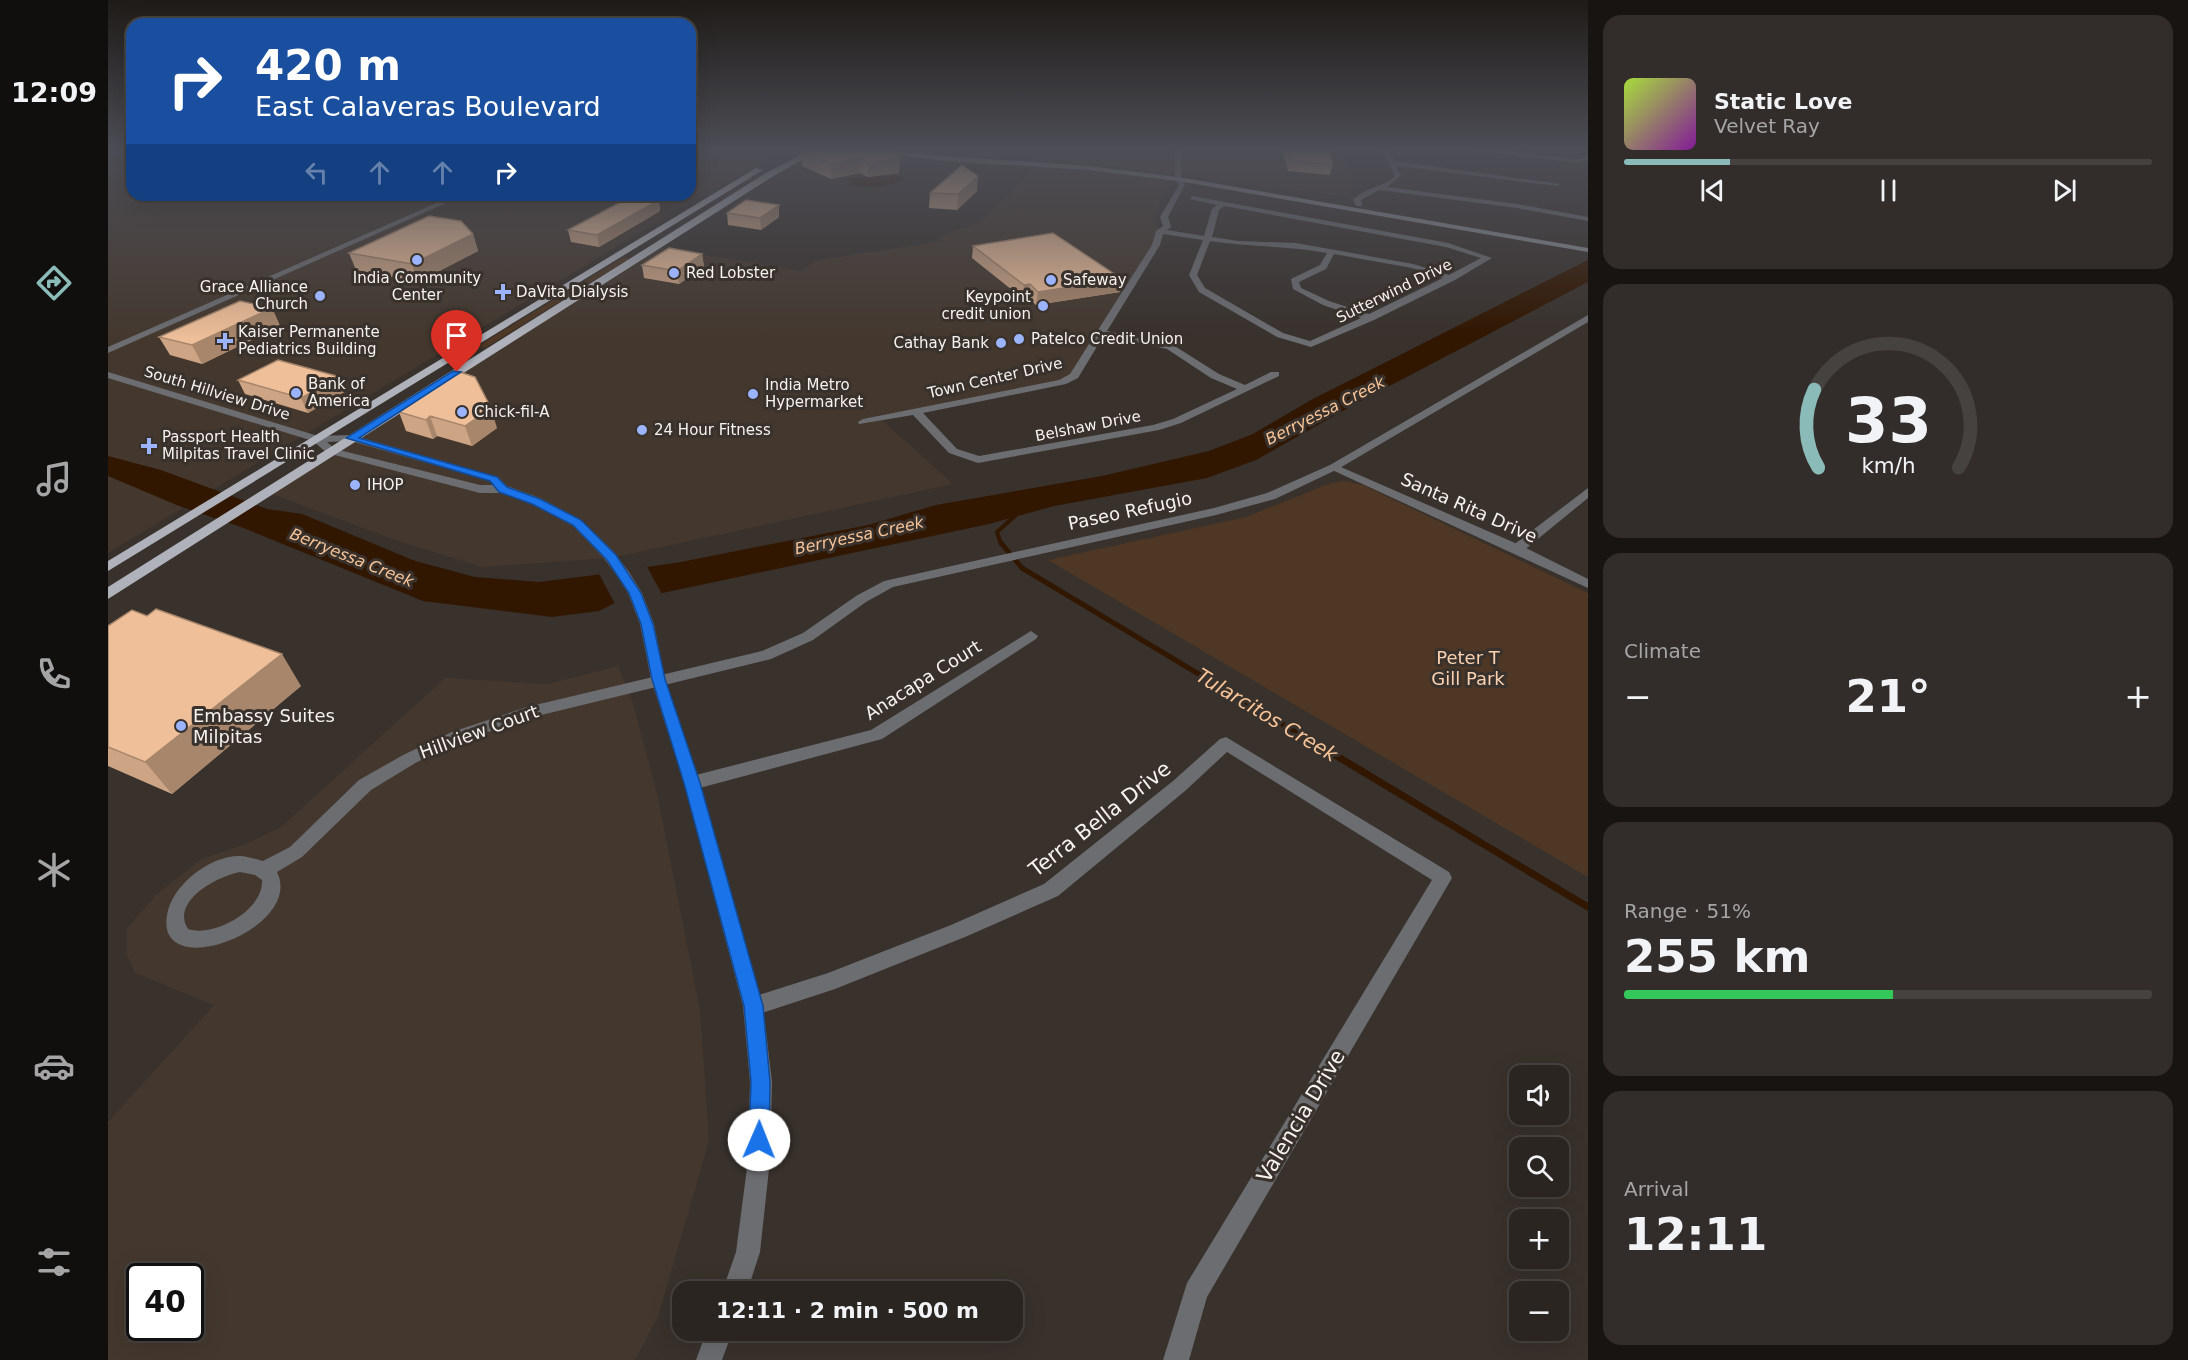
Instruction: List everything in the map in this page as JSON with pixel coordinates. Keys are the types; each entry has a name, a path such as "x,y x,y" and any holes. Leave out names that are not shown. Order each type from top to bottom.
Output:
{"highway":[{"path":"108,567 690,211"},
{"path":"108,594 351,438 713,211"}],"main road":[{"path":"1385,211 1573,247 1588,244"},
{"path":"1389,211 1588,244"}],"street":[{"path":"108,350 423,211"},
{"name":"Town Center Drive","path":"863,422 1062,381 1074,375 1156,245 1158,228 1167,227 1164,217 1167,211"},
{"path":"1206,239 1215,211"},
{"path":"1260,211 1342,225 1352,211"},
{"path":"1547,211 1588,219"},
{"name":"Sutterwind Drive","path":"1206,239 1193,275 1202,290 1280,335 1311,344 1371,318 1488,258 1448,245 1342,225"},
{"path":"1158,228 1206,239 1286,244 1413,266 1452,278"},
{"path":"1331,252 1323,267 1294,281 1297,289 1326,303 1371,318"},
{"name":"Paseo Refugio","path":"658,679 766,655 796,643 821,628 862,595 889,584 993,558 1238,506 1271,496 1334,467 1588,318"},
{"path":"1101,332 1170,347 1215,376 1244,388"},
{"name":"Belshaw Drive","path":"915,411 953,451 978,460 1155,428 1178,421 1275,374"},
{"name":"South Hillview Drive","path":"108,375 317,439"},
{"path":"317,439 351,438 494,479 503,489"},
{"path":"317,439 331,451 480,489 503,489 536,501 577,523 611,558 635,593 643,614 658,679 692,783 753,1006 760,1082 759,1160 748,1252 738,1281"},
{"name":"Santa Rita Drive","path":"1334,467 1517,549 1588,584"},
{"path":"1517,549 1588,492"},
{"name":"Anacapa Court","path":"692,783 876,735 1031,636"},
{"name":"Hillview Court","path":"264,870 296,852 365,785 411,758 458,736 527,713 658,679"},
{"name":"Terra Bella Drive","path":"753,1006 828,982 1051,890 1179,786 1226,743 1443,878"},
{"path":"232,865 254,865 264,870 270,878 271,889 257,915 244,926 213,939 198,941 186,938 177,931 174,921 176,910 194,884 208,874 232,865"},
{"name":"Valencia Drive","path":"1176,1360 1196,1292 1443,878"},
{"path":"709,1360 716,1341"}],"shaded area":[{"path":"108,211 675,211 108,553"},
{"path":"991,211 1155,211 1153,216 1160,231 1080,368 1062,382 881,419 953,484 611,558 482,567 395,540 266,492 658,247 801,271 818,260 943,241 938,236 981,222"},
{"path":"618,666 632,700 657,793 700,1009 709,1141 658,1317 635,1360 108,1360 108,1122 214,1005 135,973 127,955 127,928 156,895 201,859 246,844 281,827 445,678 547,684"}],"green space":[{"path":"624,257 629,259 485,348 478,346"},
{"name":"Peter T Gill Park","path":"1344,481 1363,485 1588,593 1588,877 1048,560 1246,517 1331,483"}],"water":[{"name":"Berryessa Creek","path":"1588,260 1588,282 1353,405 1256,460 1207,478 1054,506 989,524 615,603 599,611 552,617 423,601 108,476 108,456 161,470 267,509 302,514 415,561 475,577 539,582 595,575 681,562 868,525 936,505 1102,476 1209,451 1253,434 1311,400"}],"pier":[{"path":"645,563 663,596 616,606 598,572"}],"building":[{"path":"603,211 639,211 597,235 568,230"},
{"path":"729,211 770,211 760,218 727,213"},
{"path":"429,216 461,221 473,234 412,264 349,253"},
{"name":"Safeway","path":"1053,233 1122,279 1038,292 1030,284 1024,285 973,246"},
{"path":"669,248 702,254 677,271 642,265"},
{"path":"240,301 272,308 192,345 159,337"},
{"path":"278,360 340,377 301,398 238,380"},
{"path":"460,372 475,377 491,408 465,426 430,416 426,420 399,412"},
{"name":"Embassy Suites Milpitas","path":"156,609 282,654 145,762 108,747 108,626 132,610 147,616"}],"waterway":[{"name":"Tularcitos Creek","path":"1001,544 997,532 1016,515"},
{"name":"Tularcitos Creek","path":"1001,543 1022,568 1332,754"},
{"name":"Tularcitos Creek","path":"1330,752 1588,907"}],"place":[{"name":"India Community Center","path":"417,260"},
{"name":"Red Lobster","path":"674,273"},
{"name":"Safeway","path":"1051,280"},
{"name":"DaVita Dialysis","path":"503,292"},
{"name":"Grace Alliance Church","path":"320,296"},
{"name":"Keypoint credit union","path":"1043,306"},
{"name":"Patelco Credit Union","path":"1019,339"},
{"name":"Kaiser Permanente Pediatrics Building","path":"225,341"},
{"name":"Cathay Bank","path":"1001,343"},
{"name":"Bank of America","path":"296,393"},
{"name":"India Metro Hypermarket","path":"753,394"},
{"name":"Chick-fil-A","path":"462,412"},
{"name":"24 Hour Fitness","path":"642,430"},
{"name":"Passport Health Milpitas Travel Clinic","path":"149,446"},
{"name":"IHOP","path":"355,485"},
{"name":"Embassy Suites Milpitas","path":"181,726"}],"route":[{"path":"457,372 351,438 494,479 503,489 536,501 577,523 611,558 635,593 647,624 658,679 692,783 753,1006 760,1082 759,1140"}]}
